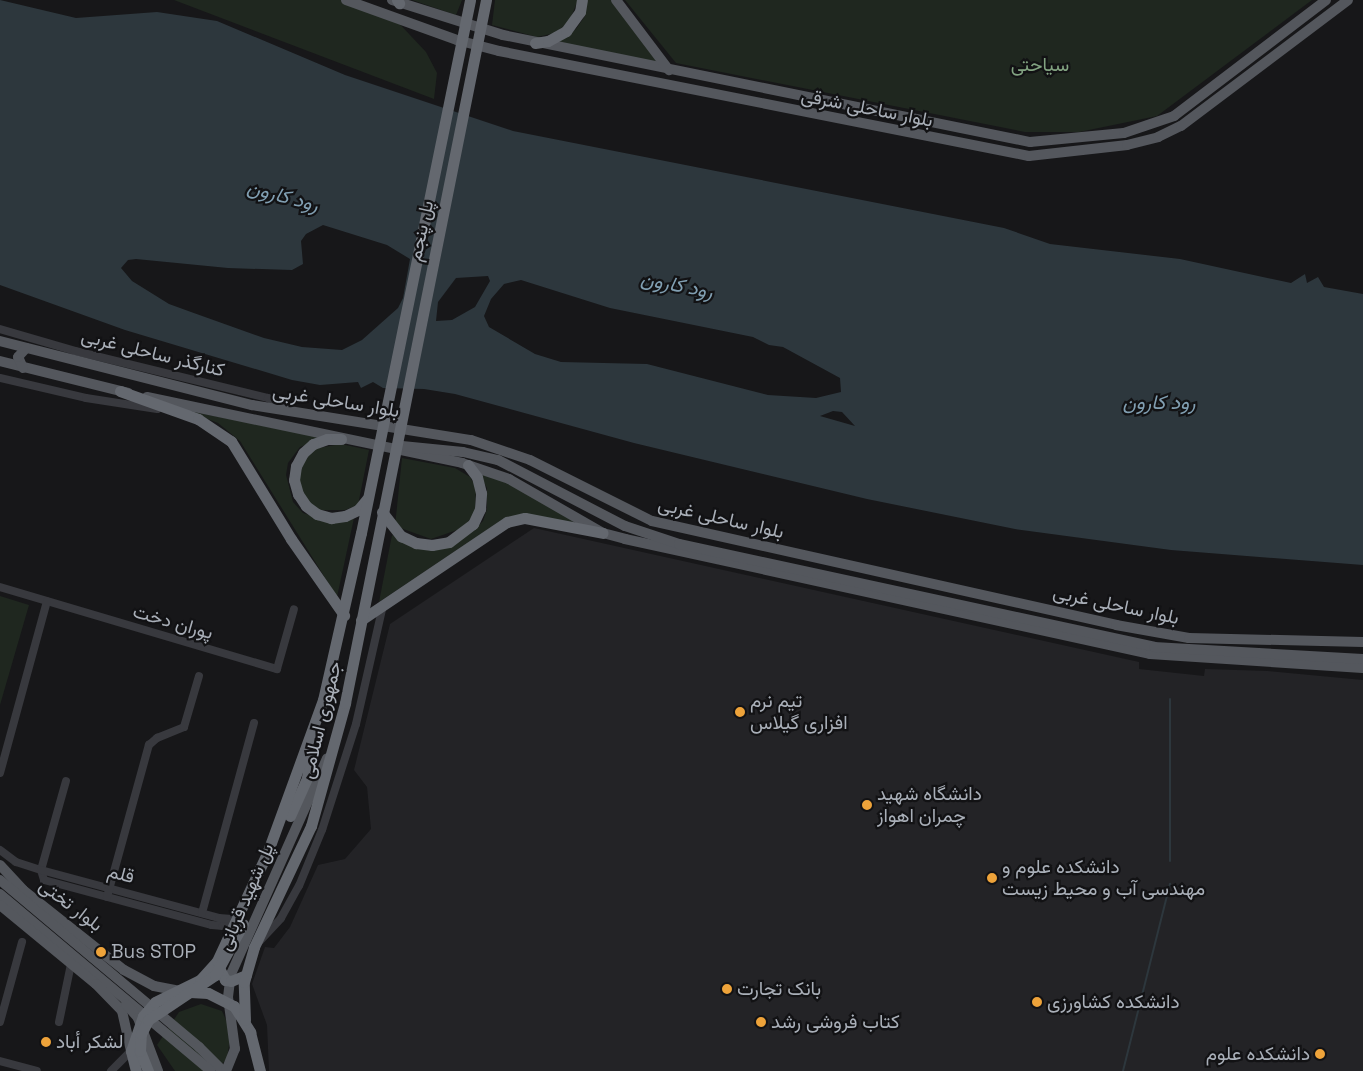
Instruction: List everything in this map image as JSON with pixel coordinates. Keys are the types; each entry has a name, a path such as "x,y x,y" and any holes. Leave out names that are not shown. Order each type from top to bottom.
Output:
{"highway":[{"path":"535,42 548,41 566,31 580,12 582,0"},
{"name":"پل پنجم","path":"376,461 470,2"},
{"name":"پل پنجم","path":"392,463 486,2"},
{"path":"120,391 218,429 231,441 291,539 344,615"},
{"path":"341,439 327,439 303,454 296,466 298,494 311,510 331,518 352,513 368,500"},
{"name":"جمهوری اسلامی","path":"131,1051 143,1016 155,1002 200,980 217,961 268,851 312,734 344,615 376,461"},
{"name":"جمهوری اسلامی","path":"260,1071 245,1020 242,994 246,975 254,947 311,826 336,743 392,463"},
{"path":"382,512 401,536 416,543 432,545 449,542 473,524 480,509 481,493 477,477 468,465"},
{"path":"361,620 507,522 525,518 603,533"},
{"name":"پل شهید قربانی","path":"148,1071 140,1051 141,1034 148,1020 215,975 233,946 307,778 312,734"},
{"path":"217,961 225,980 231,981 246,975"},
{"path":"179,991 208,992 222,998 234,1006 245,1020"},
{"path":"131,1051 136,1071"},
{"path":"255,1071 256,1059"}],"main road":[{"name":"بلوار ساحلی شرقی","path":"346,0 457,40 499,51 1002,153 1029,156 1094,151 1158,137 1181,126 1348,0"},
{"path":"616,0 670,70"},
{"name":"بلوار ساحلی شرقی","path":"396,1 462,24 535,42 1004,138 1056,142 1092,138 1153,126 1174,116 1326,0"},
{"path":"680,88 684,73"},
{"name":"بلوار ساحلی غربی","path":"0,341 87,365 297,414 471,440 530,460 652,521 1116,625 1188,638 1363,642"},
{"path":"23,368 18,357 26,348"},
{"name":"بلوار ساحلی غربی","path":"0,362 120,391 468,465 532,491 603,533 1150,654 1363,668"},
{"name":"بلوار ساحلی غربی","path":"363,444 424,447 498,460 624,526 679,544 1052,626 1186,650 1363,659"},
{"name":"پل شهید قربانی","path":"79,959 224,1071 235,1049 228,997 231,974 314,781 336,743"},
{"name":"بلوار تختی","path":"0,865 23,890 139,980 179,991"},
{"path":"0,880 79,959 96,984 122,1011 131,1051"},
{"path":"0,894 212,1071"},
{"path":"0,905 79,959"},
{"path":"96,984 106,987 117,980 119,970 114,962"},
{"path":"92,969 100,981 134,1013 158,1071"}],"street":[{"name":"کنارگذر ساحلی غربی","path":"0,329 75,351 268,398 297,414"},
{"path":"0,378 86,398 186,415"},
{"name":"پوران دخت","path":"0,588 277,669 294,609"},
{"path":"0,774 47,601"},
{"path":"254,947 281,918 299,886 322,830 356,724 384,604"},
{"path":"107,897 149,745 157,738 184,727 199,676"},
{"path":"202,913 254,723"},
{"path":"66,781 41,870 44,880 212,925 223,926 237,919"},
{"name":"قلم","path":"0,850 16,862 41,870 202,913 237,919"},
{"path":"0,1022 22,942"},
{"path":"59,1022 79,959"},
{"path":"111,1071 131,1051"},
{"path":"0,1061 23,1069 37,1071"}],"shaded area":[{"name":"دانشگاه شهید چمران اهواز","path":"534,528 1139,662 1139,669 1204,676 1205,669 1268,671 1363,680 1363,1071 269,1071 267,1025 252,984 265,947 274,948 290,927 318,865 345,859 371,829 367,787 354,770 390,624"}],"green space":[{"path":"174,0 346,0 394,18 426,52 437,73 434,99"},
{"path":"412,0 462,0 456,15"},
{"path":"495,0 578,0 569,22 555,33 537,37 492,25"},
{"path":"587,0 613,0 662,65 555,43 576,29 585,16"},
{"name":"سیاحتی","path":"625,0 1312,0 1157,116 1079,132 1025,132 676,63"},
{"path":"184,410 325,438 300,447 288,463 286,475 293,502 303,513 322,519 354,518 337,597 240,441 218,423"},
{"path":"341,444 369,450 358,505 345,510 319,510 304,501 296,472 299,463 313,449"},
{"path":"402,458 455,468 470,477 476,487 475,515 460,529 431,539 395,526"},
{"path":"477,470 504,481 582,526 506,517 379,602 392,535 423,548 476,528 483,521 487,509 487,488"},
{"path":"0,596 29,605 0,705"},
{"path":"201,1004 222,1011 231,1031 227,1059 215,1071 175,1071 157,1045 179,1012"}],"water":[{"name":"رود کارون","path":"0,0 76,18 157,12 217,21 345,75 513,131 1004,228 1050,244 1180,259 1291,283 1305,274 1307,283 1318,277 1324,287 1363,294 1363,565 1171,550 1015,529 867,499 634,443 455,394 424,389 383,388 373,382 361,388 358,382 320,385 292,380 125,330 0,285","holes":["323,225 387,245 410,259 403,298 398,308 362,340 342,350 302,347 264,338 169,304 132,281 121,268 128,260 136,259 228,268 292,270 303,264 301,241 306,234","488,276 490,281 475,307 452,320 436,321 438,302 456,278","521,280 610,308 753,337 769,345 783,347 840,378 841,392 816,398 768,395 647,364 561,362 535,354 489,327 484,316 491,299 504,284","833,411 842,412 855,426 820,416"]}],"waterway":[{"path":"1170,699 1170,861"},
{"path":"1123,1071 1170,884"}],"place":[{"name":"تیم نرم افزاری گیلاس","path":"740,712"},
{"name":"دانشگاه شهید چمران اهواز","path":"867,805"},
{"name":"دانشکده علوم و مهندسی آب و محیط زیست","path":"992,878"},
{"name":"Bus STOP","path":"101,952"},
{"name":"بانک تجارت","path":"727,989"},
{"name":"دانشکده کشاورزی","path":"1037,1002"},
{"name":"کتاب فروشی رشد","path":"761,1022"},
{"name":"لشكر أباد","path":"46,1042"},
{"name":"دانشکده علوم","path":"1320,1054"}]}
